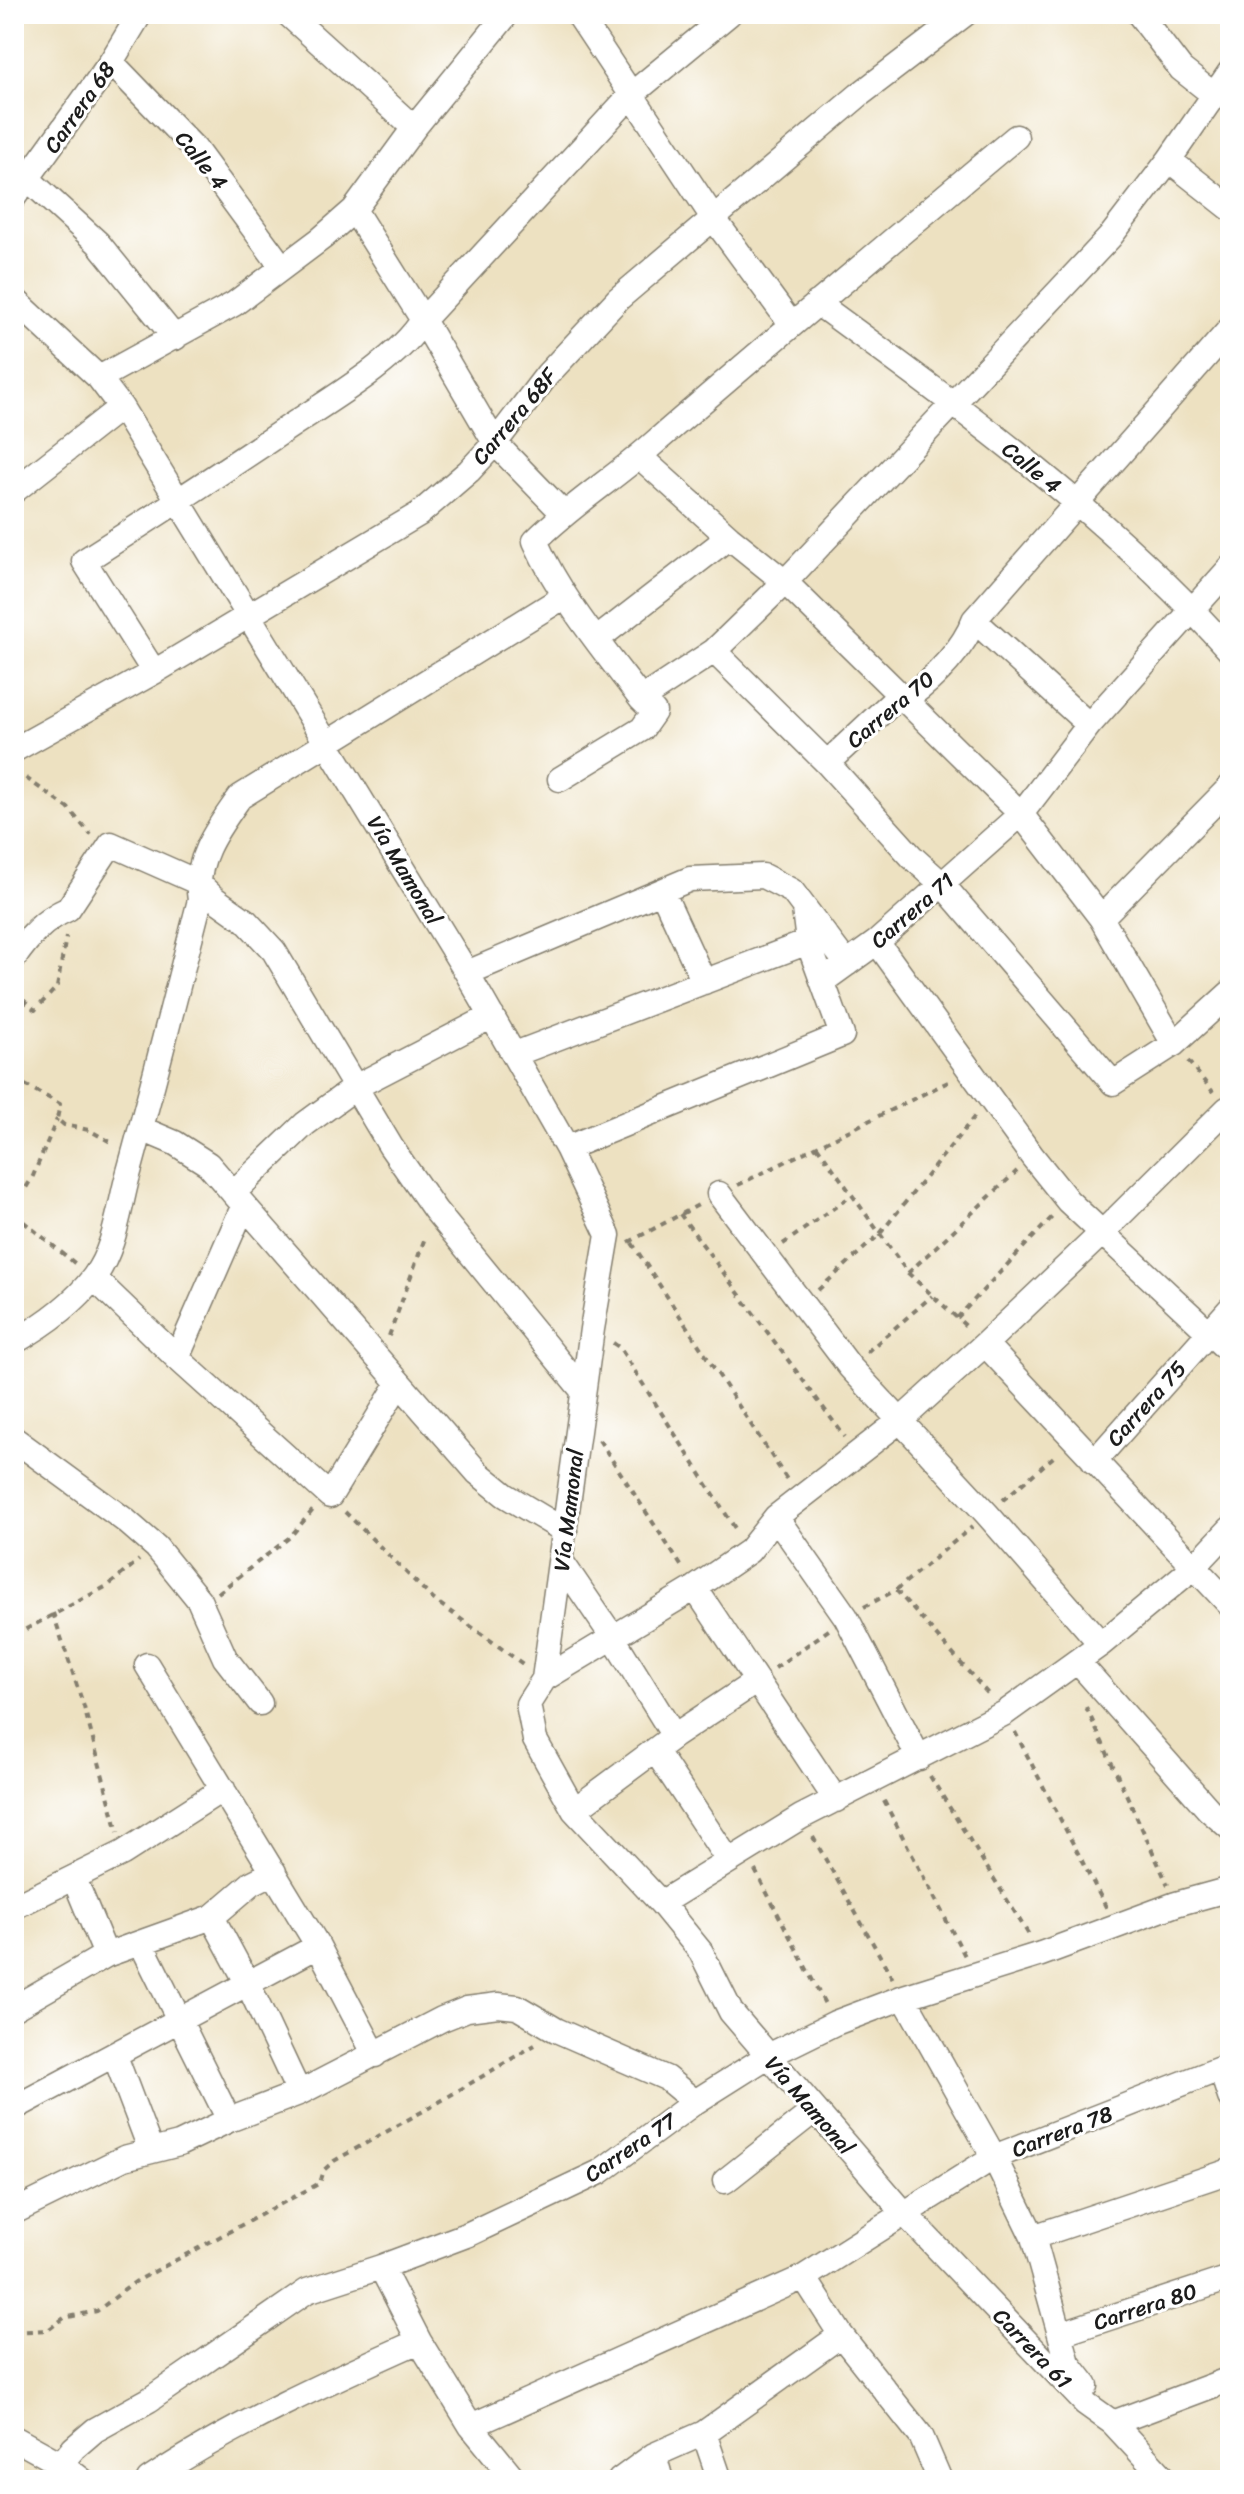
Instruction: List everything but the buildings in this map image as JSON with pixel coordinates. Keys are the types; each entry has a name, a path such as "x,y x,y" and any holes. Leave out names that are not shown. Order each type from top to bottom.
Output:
{"street":[{"name":"Carrera 68","path":"21,188 111,62 140,14"},
{"path":"288,14 414,128"},
{"path":"578,14 714,219 791,324"},
{"path":"154,672 84,561 348,387 390,355 410,338 423,320 632,94 729,14"},
{"name":"Carrera 68F","path":"14,750 154,672 419,514 469,471 495,443 547,375 618,299 859,95 965,14"},
{"path":"1139,14 1181,69 1214,95"},
{"path":"99,378 234,304 354,210 501,16"},
{"name":"Calle 4","path":"111,62 195,149 282,267"},
{"path":"641,699 714,651 785,582 1110,237 1169,160 1230,72"},
{"path":"560,779 642,729 654,712 641,699 565,596 535,541 563,513 639,456 791,324 1016,137"},
{"path":"1169,160 1230,208"},
{"path":"21,188 98,243 175,338"},
{"path":"354,210 495,443 563,513"},
{"name":"Vía Mamonal","path":"14,299 99,378 121,407 515,1054 567,1148 608,1235 592,1329 544,1679 528,1704 535,1740 574,1810 661,1903 701,1952 731,2012 904,2213"},
{"name":"Calle 4","path":"817,303 953,402 1078,505 1192,608 1230,651"},
{"name":"Carrera 70","path":"1174,1044 1113,1083 942,884 912,857 827,763 900,695 911,695 920,688 968,636 974,620 1230,329"},
{"path":"14,491 121,407"},
{"path":"639,456 729,537 785,582 1021,814 1101,918 1174,1044 1230,993"},
{"path":"596,640 729,537"},
{"name":"Carrera 71","path":"823,981 877,942 1021,814 1089,725 1230,568"},
{"path":"14,1342 56,1316 94,1278 105,1258 142,1129 200,900 199,870 216,832 240,797 565,596"},
{"path":"974,620 1089,725"},
{"path":"714,651 827,763"},
{"path":"1101,918 1230,787"},
{"path":"14,958 34,930 68,909 111,844 197,882 246,921 274,951 391,1147 435,1210 582,1401"},
{"path":"467,973 690,879 763,876 792,891 847,964"},
{"path":"662,891 704,982"},
{"path":"567,1148 842,1035 808,942 804,907"},
{"path":"515,1054 808,942"},
{"path":"877,942 989,1098 1068,1201 1230,1352"},
{"path":"177,1358 238,1200 305,1124 357,1086 492,1016"},
{"path":"544,1679 695,1588 749,1551 776,1517 901,1420 985,1344 1227,1109"},
{"path":"142,1129 192,1152 208,1164 478,1473 505,1495 565,1531"},
{"path":"719,1194 850,1367 987,1514 1101,1644"},
{"path":"94,1278 177,1358 326,1492 399,1383"},
{"name":"Carrera 75","path":"1094,1462 1230,1309"},
{"path":"985,1344 1230,1605"},
{"path":"14,1439 126,1521 156,1547 201,1606 225,1658 260,1703"},
{"path":"776,1517 846,1617 919,1758"},
{"path":"661,1903 801,1817 1005,1713 1101,1644 1194,1567 1230,1529"},
{"path":"561,1561 612,1636 665,1743 736,1855"},
{"path":"695,1588 836,1800"},
{"path":"147,1665 318,1946 375,2055"},
{"path":"1073,1665 1209,1810 1230,1828"},
{"path":"574,1810 757,1681"},
{"path":"14,1907 123,1853 223,1789"},
{"path":"14,2008 106,1955 212,1917 252,1883 274,1872"},
{"path":"74,1878 106,1955"},
{"name":"Carrera 77","path":"54,2472 74,2448 95,2430 149,2400 307,2291 469,2234 600,2172 695,2102 768,2056 835,2023 904,1997 1041,1954 1176,1904 1230,1889"},
{"path":"212,1917 248,1984 299,2093"},
{"path":"141,1943 229,2120"},
{"path":"14,2108 318,1946"},
{"path":"904,1997 994,2157 1033,2237 1068,2363 1113,2423 1230,2379"},
{"path":"16,2207 124,2158 179,2144 229,2120 299,2093 467,2009 498,2005 517,2007 556,2030 666,2078 695,2102"},
{"path":"115,2056 151,2151"},
{"path":"1226,2067 1230,2097"},
{"name":"Carrera 78","path":"904,2213 994,2157 1226,2067"},
{"path":"725,2181 815,2110"},
{"path":"1033,2237 1230,2171"},
{"path":"471,2426 804,2277 904,2213"},
{"name":"Carrera 61","path":"904,2213 1085,2403 1113,2423 1166,2480"},
{"path":"381,2267 419,2341 471,2426 515,2480"},
{"path":"804,2277 841,2335 921,2436 940,2480"},
{"name":"Carrera 80","path":"1060,2334 1230,2278"},
{"path":"620,2480 654,2455 704,2433 841,2335"},
{"path":"149,2480 180,2459 312,2388 419,2341"},
{"path":"704,2433 720,2480"},
{"path":"14,2438 54,2472 82,2480"},
{"path":"654,2455 661,2480"}],"path":[{"path":"14,770 68,808 92,836 111,844"},
{"path":"14,992 35,1010 57,987 64,955 68,909"},
{"path":"1174,1044 1227,1109"},
{"path":"632,1243 719,1194 971,1071"},
{"path":"14,1079 60,1104 57,1119 33,1176 14,1211 94,1278"},
{"path":"802,1305 879,1235 989,1098"},
{"path":"57,1119 64,1125 89,1130 134,1155"},
{"path":"817,1146 908,1273 985,1344"},
{"path":"908,1273 1032,1156"},
{"path":"765,1257 852,1195"},
{"path":"957,1318 1068,1201"},
{"path":"379,1362 435,1210"},
{"path":"680,1214 858,1454"},
{"path":"608,1235 632,1243 800,1500"},
{"path":"850,1367 932,1296"},
{"path":"592,1329 620,1348 749,1551"},
{"path":"582,1401 695,1588"},
{"path":"757,1681 846,1617 896,1590 1075,1439"},
{"path":"201,1606 290,1537 312,1514 326,1492 433,1599 544,1679"},
{"path":"14,1647 15,1635 109,1585 156,1547"},
{"path":"896,1590 1005,1713 1116,1925"},
{"path":"53,1613 84,1707 123,1853"},
{"path":"1073,1665 1176,1904"},
{"path":"919,1758 1041,1954"},
{"path":"874,1781 974,1973"},
{"path":"801,1817 904,1997"},
{"path":"736,1855 835,2023"},
{"path":"14,2332 48,2330 64,2318 97,2311 135,2282 320,2183 324,2170 334,2161 514,2059 556,2030"}]}
